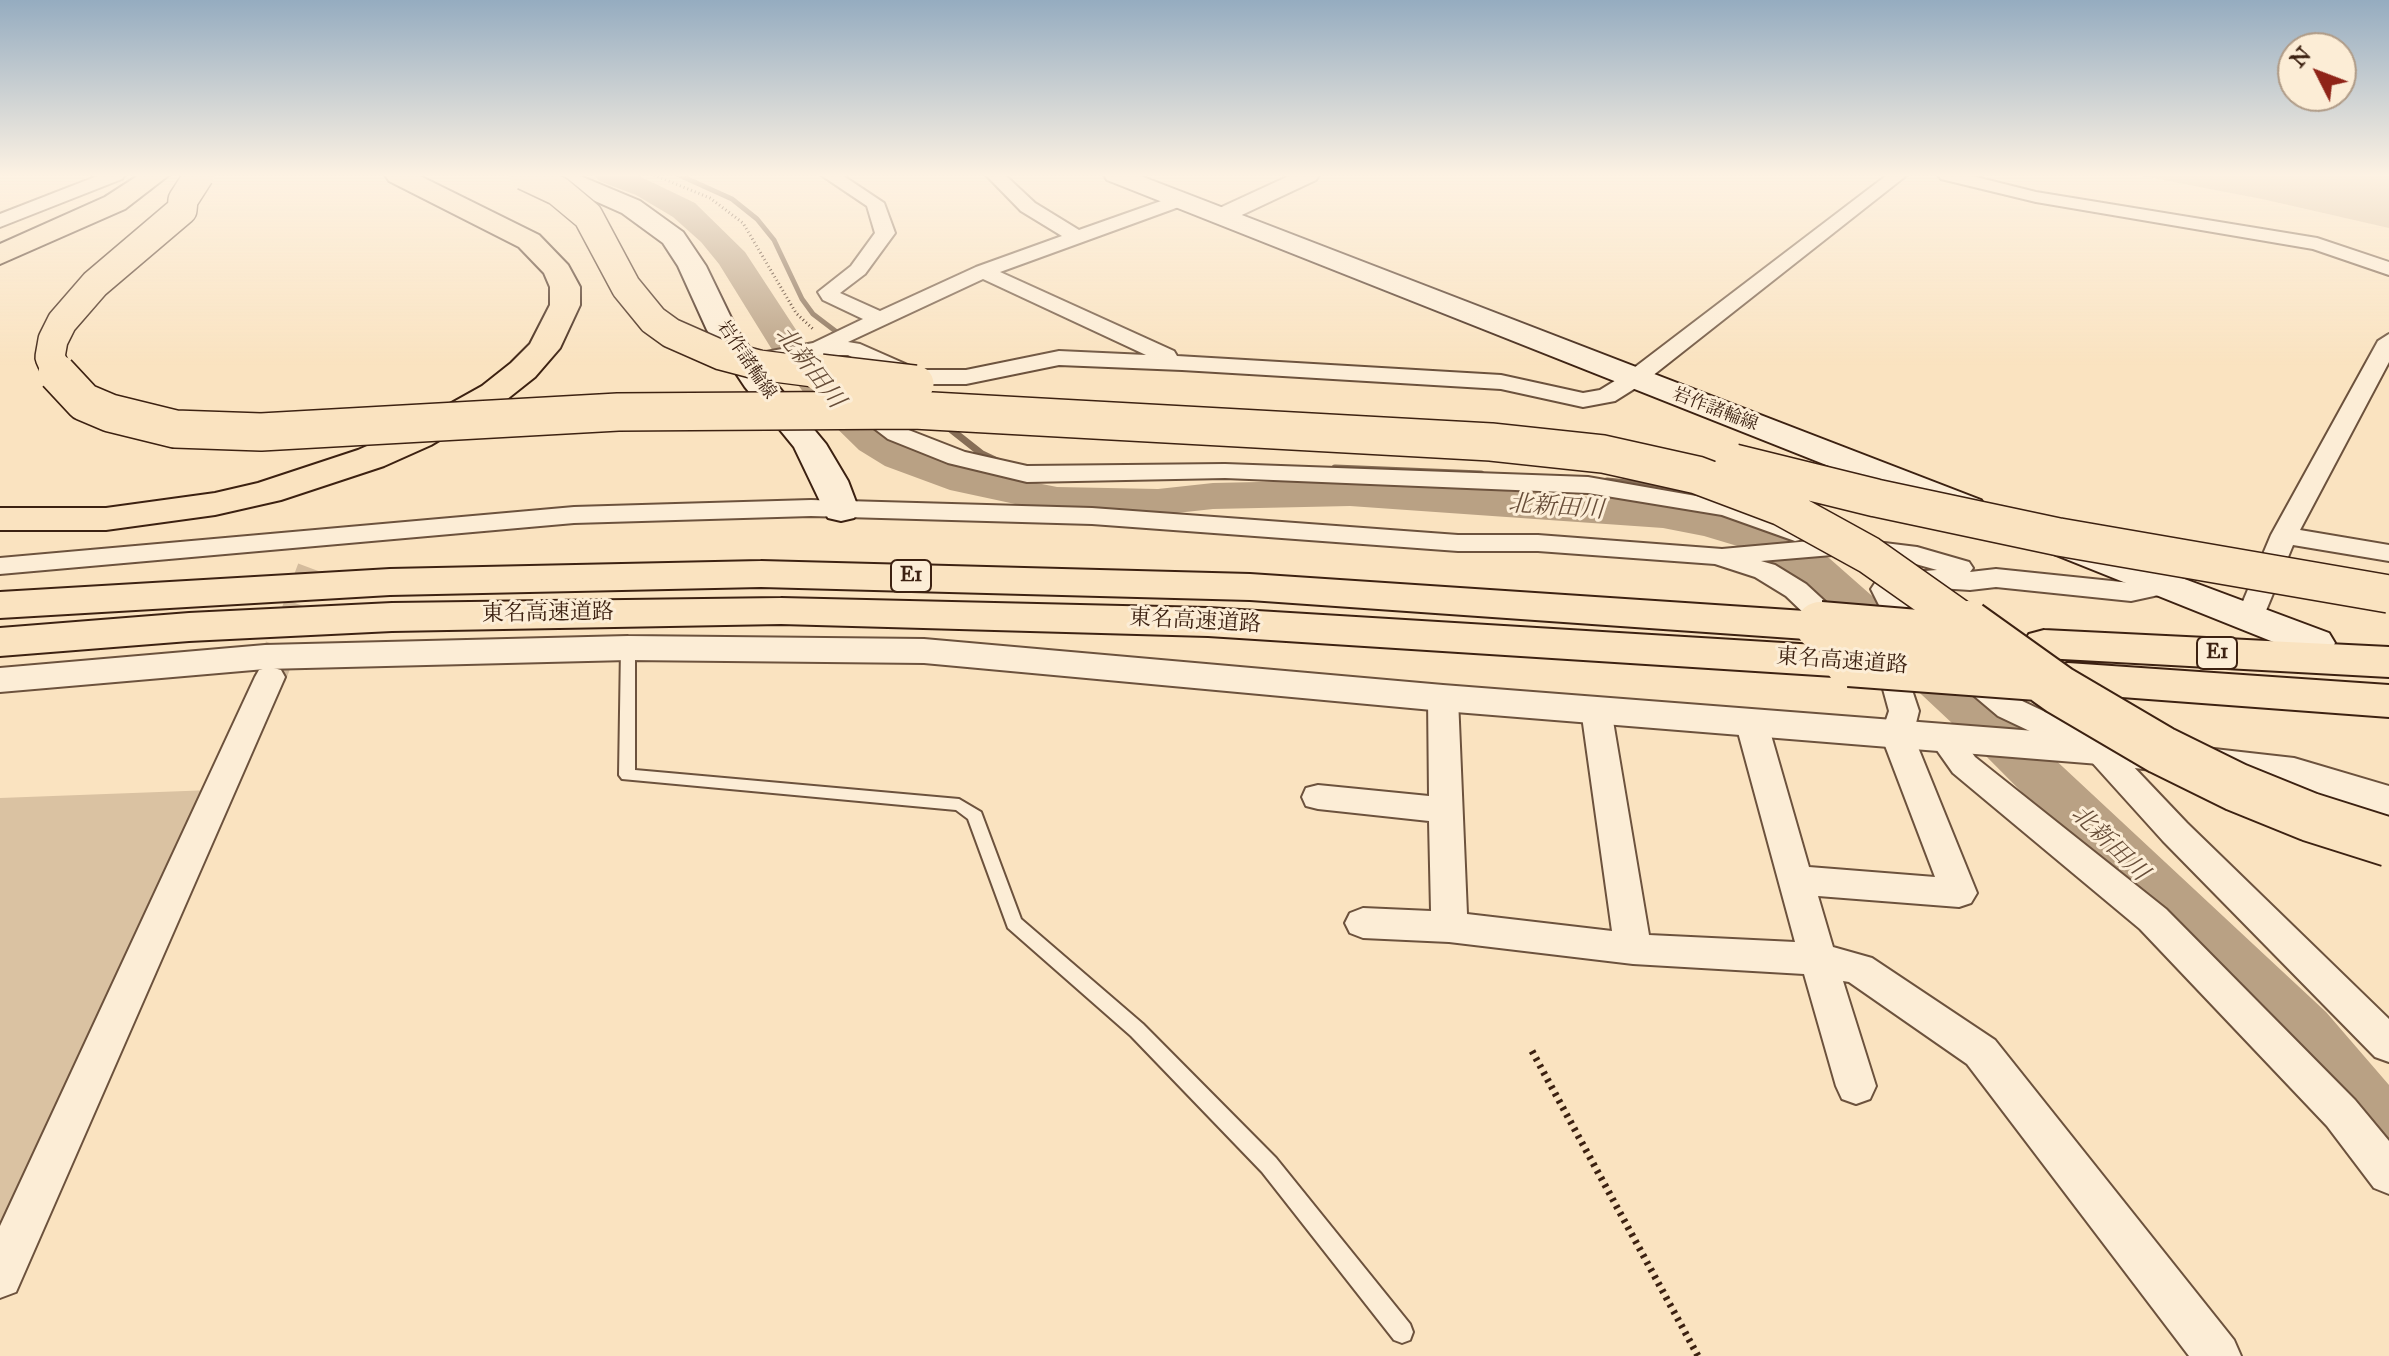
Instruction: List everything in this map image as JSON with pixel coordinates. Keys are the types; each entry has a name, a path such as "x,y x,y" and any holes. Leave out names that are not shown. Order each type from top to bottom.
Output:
{"highway":[{"path":"0,255 37,238"},
{"path":"149,238 95,284 62,322 53,340 50,357 68,388 84,402 110,413 175,429 261,432 618,412 914,410 1491,442 1603,454 1697,475 1782,507 1869,555 2046,681 2148,743 2236,787 2310,817 2389,842"},
{"path":"0,519 52,521 120,517 215,504 268,492 371,458 418,437 482,401 523,370 544,348 565,305 565,287 546,256 524,238"},
{"path":"602,238 626,287 653,320 695,346 759,365 926,385 1413,410 1528,420 1670,446 1957,517 2147,554 2389,594"},
{"name":"東名高速道路","path":"0,605 390,582 761,574 1012,578 1250,587 1820,626 2056,661 2389,701"},
{"name":"東名高速道路","path":"0,642 189,627 392,617 781,611 1208,622 1849,662 2389,662"}],"main road":[{"name":"岩作諸輪線","path":"673,238 692,266 722,330 744,363 809,444 830,481 841,510"},
{"name":"岩作諸輪線","path":"1277,238 2315,643"}],"street":[{"path":"879,318 830,296 828,292 858,270 881,238"},
{"path":"744,363 823,345 983,271 1073,238"},
{"path":"823,345 852,349 917,377 966,377 1059,358 1501,382 1583,400 1607,396 1634,379 1816,238"},
{"path":"2287,238 2317,244 2389,269"},
{"path":"983,271 1182,363"},
{"path":"2250,618 2284,535 2389,341"},
{"path":"790,354 897,434 957,458 1027,474 1240,471 1588,485 1727,508 1769,521 1824,546"},
{"path":"0,566 313,552 574,515 811,508 1092,516 1458,543 1538,543 1717,556 1824,546 1907,553 1996,578 2131,592 2167,585"},
{"path":"2284,535 2389,553"},
{"path":"1717,556 1765,571 1796,590 1897,685 1904,711 1897,735 1959,893 1796,880"},
{"path":"1996,578 1970,581 1922,578 1885,589 1897,614 2009,708 2066,735 2089,750 2389,1045"},
{"path":"0,680 265,657 628,648 924,651 1443,698 2089,750 2294,772 2389,801"},
{"path":"0,1276 270,677"},
{"path":"1443,698 1449,927"},
{"path":"1596,709 1633,949"},
{"path":"1751,721 1856,1086"},
{"path":"1945,739 1964,765 2153,919 2189,954 2341,1113 2389,1174"},
{"path":"1318,797 1446,810"},
{"path":"1363,923 1449,927 1633,949 1818,959 1859,969 1981,1052 2218,1356"}],"lane":[{"path":"628,648 627,775 959,805 975,816 1014,923 1137,1030 1269,1165 1402,1332"}],"path":[{"path":"752,238 796,313 823,345"},
{"path":"1532,1051 1698,1356"}],"shaded area":[{"path":"212,790 0,1227 0,798"}],"waterway":[{"name":"北新田川","path":"715,238 733,259 789,348 826,396 873,441 900,457 965,481 1057,500 1158,502 1213,496 1350,493 1663,515 1712,524 1760,539 1813,568 1987,726 2303,1032 2389,1136"},
{"path":"773,238 802,299 813,314 859,349"},
{"path":"944,424 982,454 999,462"},
{"path":"1335,468 1481,474"},
{"path":"1607,481 1677,488"}],"tunnel":[{"path":"288,627 311,565"},
{"path":"270,677 289,625"}]}
